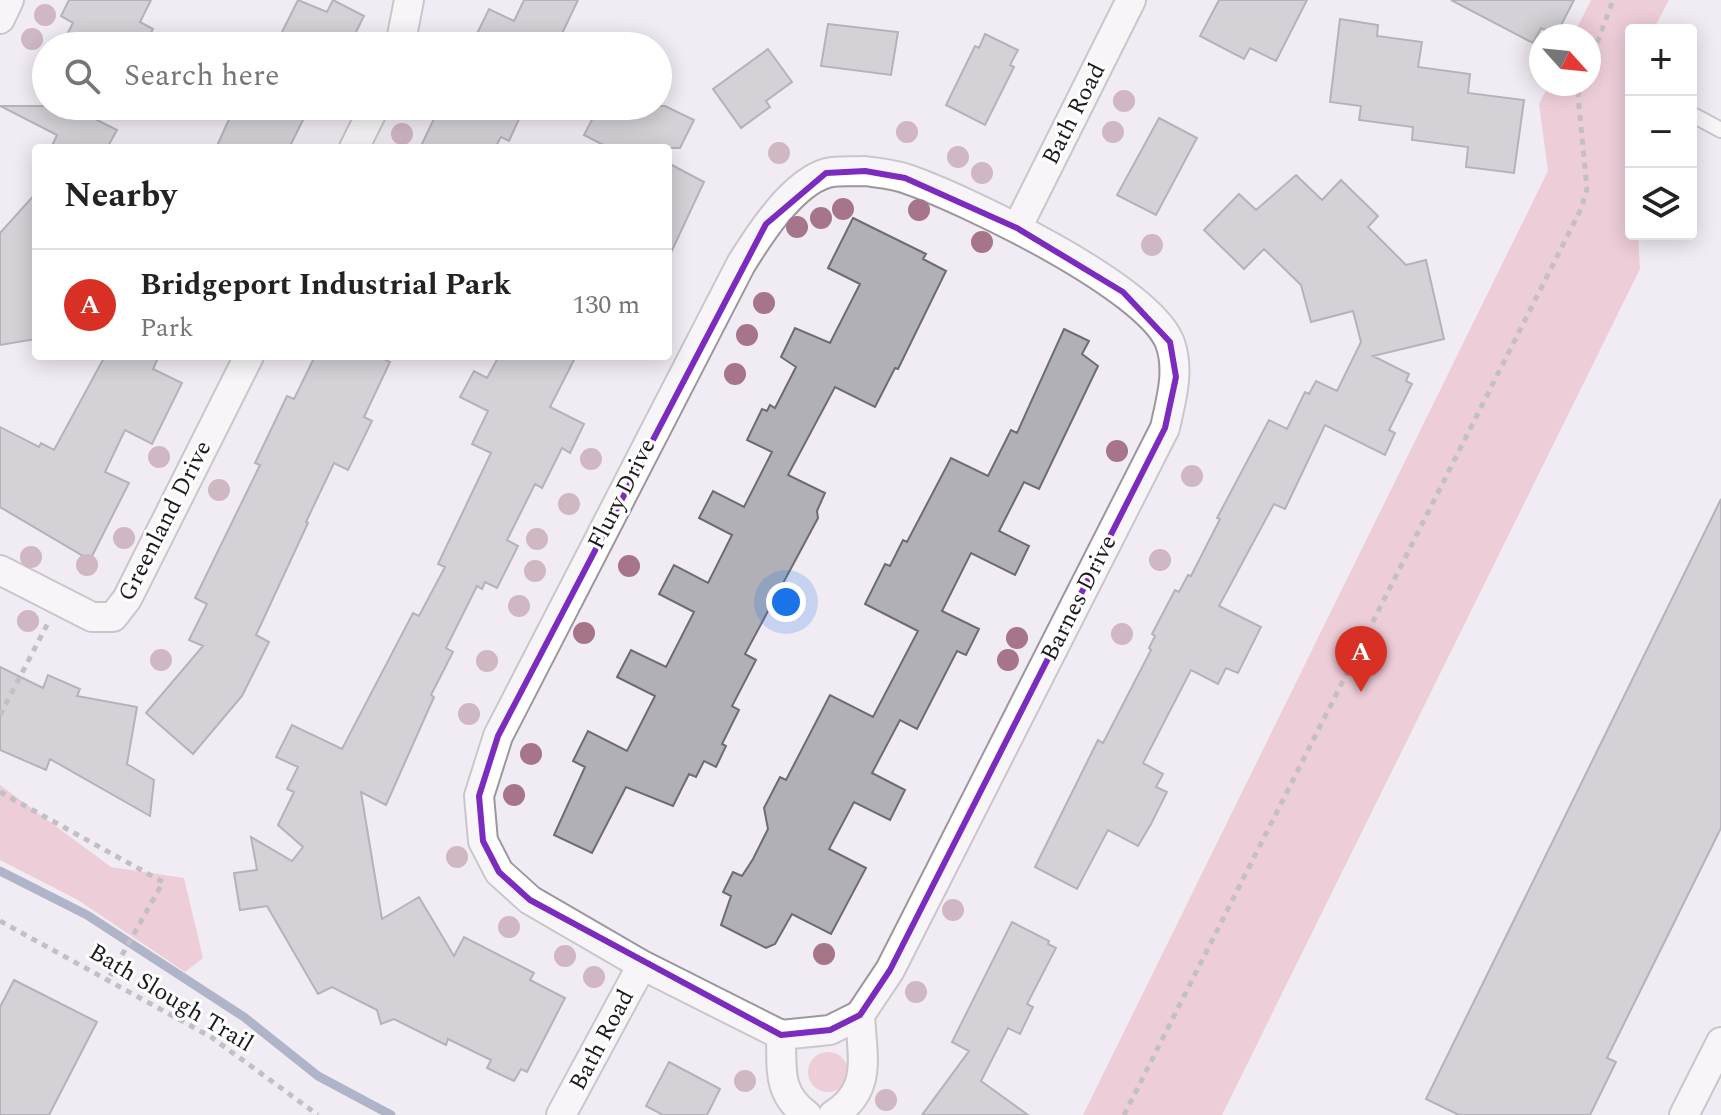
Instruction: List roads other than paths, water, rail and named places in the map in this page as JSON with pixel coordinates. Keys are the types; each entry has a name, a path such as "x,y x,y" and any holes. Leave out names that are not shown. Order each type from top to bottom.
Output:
{"street":[{"path":"0,19 9,0"},
{"path":"403,32 409,0"},
{"name":"Bath Road","path":"1017,228 1131,0"},
{"path":"356,144 368,120"},
{"name":"Flury Drive","path":"642,965 530,900 499,872 483,841 479,796 505,722 741,264 766,224 797,193 826,173 865,171 905,178 1017,228"},
{"name":"Barnes Drive","path":"860,1015 890,970 1165,428 1176,377 1170,342 1123,292 1017,228"},
{"name":"Greenland Drive","path":"0,570 92,617 113,617 127,599 247,360"},
{"path":"642,965 781,1035 830,1030 860,1015 862,1087 850,1104 833,1115"},
{"name":"Bath Road","path":"561,1115 642,965"},
{"path":"781,1035 782,1073 789,1102 807,1115"},
{"path":"1684,1115 1721,1042"}],"lane":[{"path":"1697,117 1721,130"}],"waterway":[{"path":"0,871 87,915 244,1017 318,1076 391,1115"}],"place":[{"name":"Bridgeport Industrial Park","path":"1361,692"}]}
